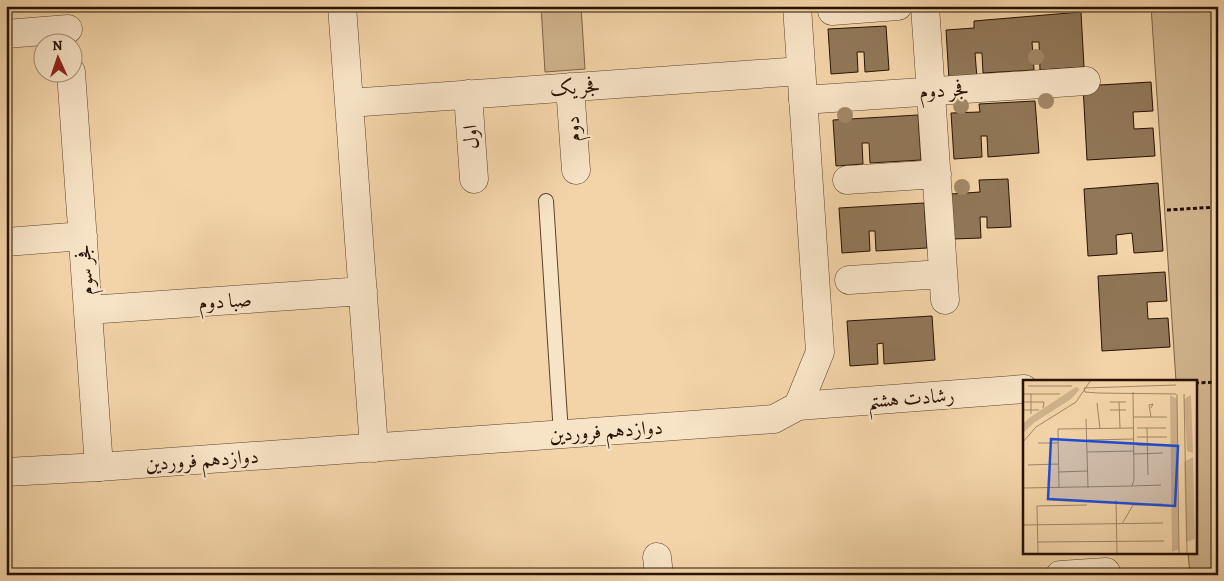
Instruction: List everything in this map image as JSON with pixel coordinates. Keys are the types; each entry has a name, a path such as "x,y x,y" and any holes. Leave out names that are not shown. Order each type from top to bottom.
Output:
{"street":[{"path":"342,6 374,448"},
{"path":"797,6 820,352 798,406"},
{"path":"832,10 898,6"},
{"path":"849,280 944,287 926,6"},
{"path":"6,34 68,26"},
{"name":"فجر یک","path":"349,103 801,71"},
{"name":"فجر دوم","path":"803,100 1086,81"},
{"name":"فجر سوم","path":"72,82 99,467"},
{"name":"دوم","path":"570,87 576,170"},
{"name":"اول","path":"468,94 474,179"},
{"path":"846,180 937,174"},
{"path":"6,242 83,236"},
{"name":"صبا دوم","path":"88,310 362,291"},
{"name":"رشادت هشتم","path":"798,406 1023,389"},
{"name":"دوازدهم فروردین","path":"6,472 774,419 798,406"},
{"path":"1060,575 1106,572"}],"lane":[{"path":"546,201 560,434"}],"path":[{"path":"1167,210 1218,207"},
{"path":"1196,383 1218,382"}],"shaded area":[{"path":"541,6 581,6 585,69 545,72"},
{"path":"1151,6 1218,6 1218,575 1190,575 1188,554 1196,554 1196,380 1176,380"}],"building":[{"path":"1081,12 1084,67 1040,70 1039,42 1032,42 1034,70 983,73 982,53 975,53 977,78 949,80 946,30 974,28 974,21"},
{"path":"886,26 889,70 865,72 864,52 857,52 858,72 831,74 828,29"},
{"path":"1151,82 1153,111 1133,112 1134,129 1153,128 1155,156 1087,160 1083,86"},
{"path":"1035,101 1039,153 988,157 987,136 981,136 982,157 954,159 951,113 980,112 979,104"},
{"path":"918,115 921,160 870,163 869,143 862,143 863,164 836,166 833,120"},
{"path":"1008,179 1011,227 987,228 987,217 980,217 981,238 953,239 951,194 980,192 979,180"},
{"path":"1158,183 1163,251 1134,253 1132,233 1116,235 1117,254 1088,256 1084,189"},
{"path":"924,203 927,248 876,251 875,231 869,231 870,251 842,253 839,208"},
{"path":"1165,272 1167,301 1147,302 1148,319 1168,318 1170,347 1102,351 1098,276"},
{"path":"932,316 935,360 884,364 883,343 877,344 878,364 850,366 847,321"}]}
